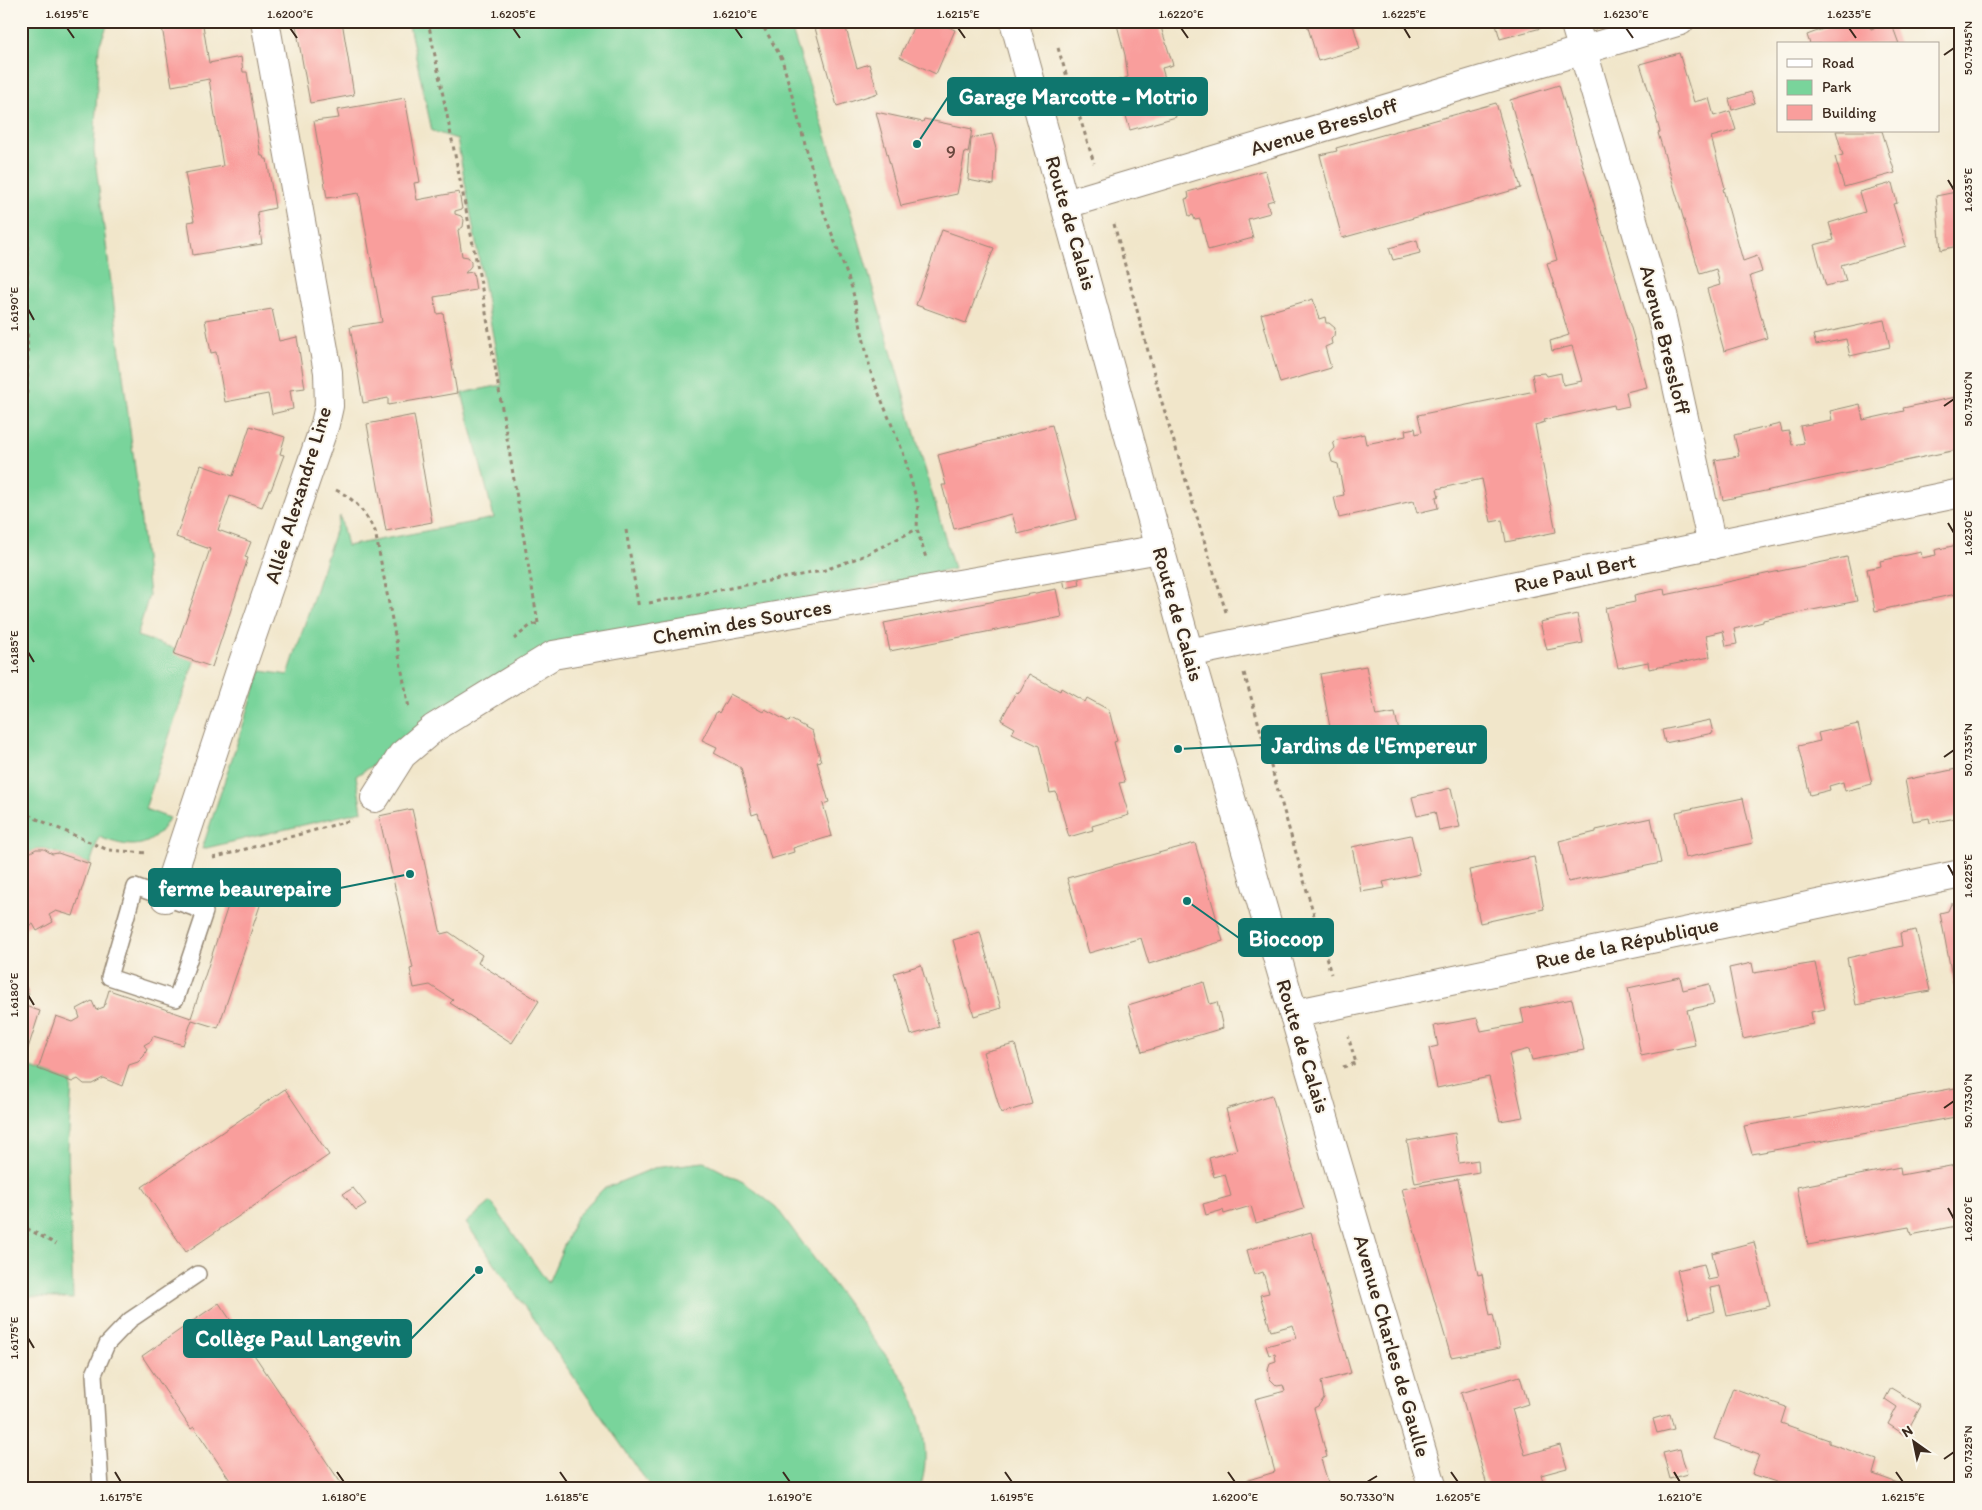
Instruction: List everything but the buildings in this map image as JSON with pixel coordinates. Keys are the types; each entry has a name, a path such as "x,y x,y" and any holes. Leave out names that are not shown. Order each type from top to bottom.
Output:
{"street":[{"name":"Allée Alexandre Line","path":"165,898 329,406 328,372 265,21"},
{"name":"Route de Calais","path":"1014,21 1189,653 1293,1014 1351,1204"},
{"name":"Avenue Bressloff","path":"1574,21 1668,341 1712,545"},
{"path":"1582,50 1680,21"},
{"name":"Avenue Bressloff","path":"1066,204 1582,50"},
{"name":"Rue Paul Bert","path":"1189,653 1961,493"},
{"name":"Chemin des Sources","path":"375,798 402,755 434,728 553,655 1160,549"},
{"name":"Rue de la République","path":"1293,1014 1961,874"},
{"name":"Avenue Charles de Gaulle","path":"1351,1204 1433,1489"}],"lane":[{"path":"135,887 165,898 205,912 176,1000 109,977 135,887"},
{"path":"101,1489 94,1374 107,1344 130,1320 198,1274"}],"path":[{"path":"428,21 482,289 538,623"},
{"path":"760,21 782,59 823,210 852,288 872,377 903,452 918,505 917,529 936,589"},
{"path":"1055,40 1105,192 1160,396 1236,643 1356,1063"},
{"path":"21,166 26,194 28,353 26,417 21,440"},
{"path":"307,476 346,495 362,509 375,531 410,714"},
{"path":"626,530 645,639"},
{"path":"21,1223 26,1228 56,1244"}],"green space":[{"path":"21,21 109,21 99,46 94,151 136,476 149,595 137,636 196,656 145,809 169,818 155,837 148,842 130,845 99,837 90,864 44,849 36,849 26,855 21,853"},
{"path":"408,21 789,21 854,223 954,569 536,658 356,776 362,811 202,849 261,671 288,675 340,516 347,546 494,518 462,393 502,385 457,139 432,131"},
{"path":"21,1064 72,1082 68,1148 73,1299 21,1296"},
{"path":"704,1162 745,1183 776,1207 907,1384 917,1410 925,1448 925,1461 920,1489 652,1489 466,1223 491,1202 548,1283 576,1217 603,1189 654,1168"}],"place":[{"name":"Garage Marcotte - Motrio","path":"917,144"},
{"name":"Jardins de l'Empereur","path":"1178,749"},
{"name":"ferme beaurepaire","path":"410,874"},
{"name":"Biocoop","path":"1187,901"},
{"name":"Collège Paul Langevin","path":"479,1270"}]}
